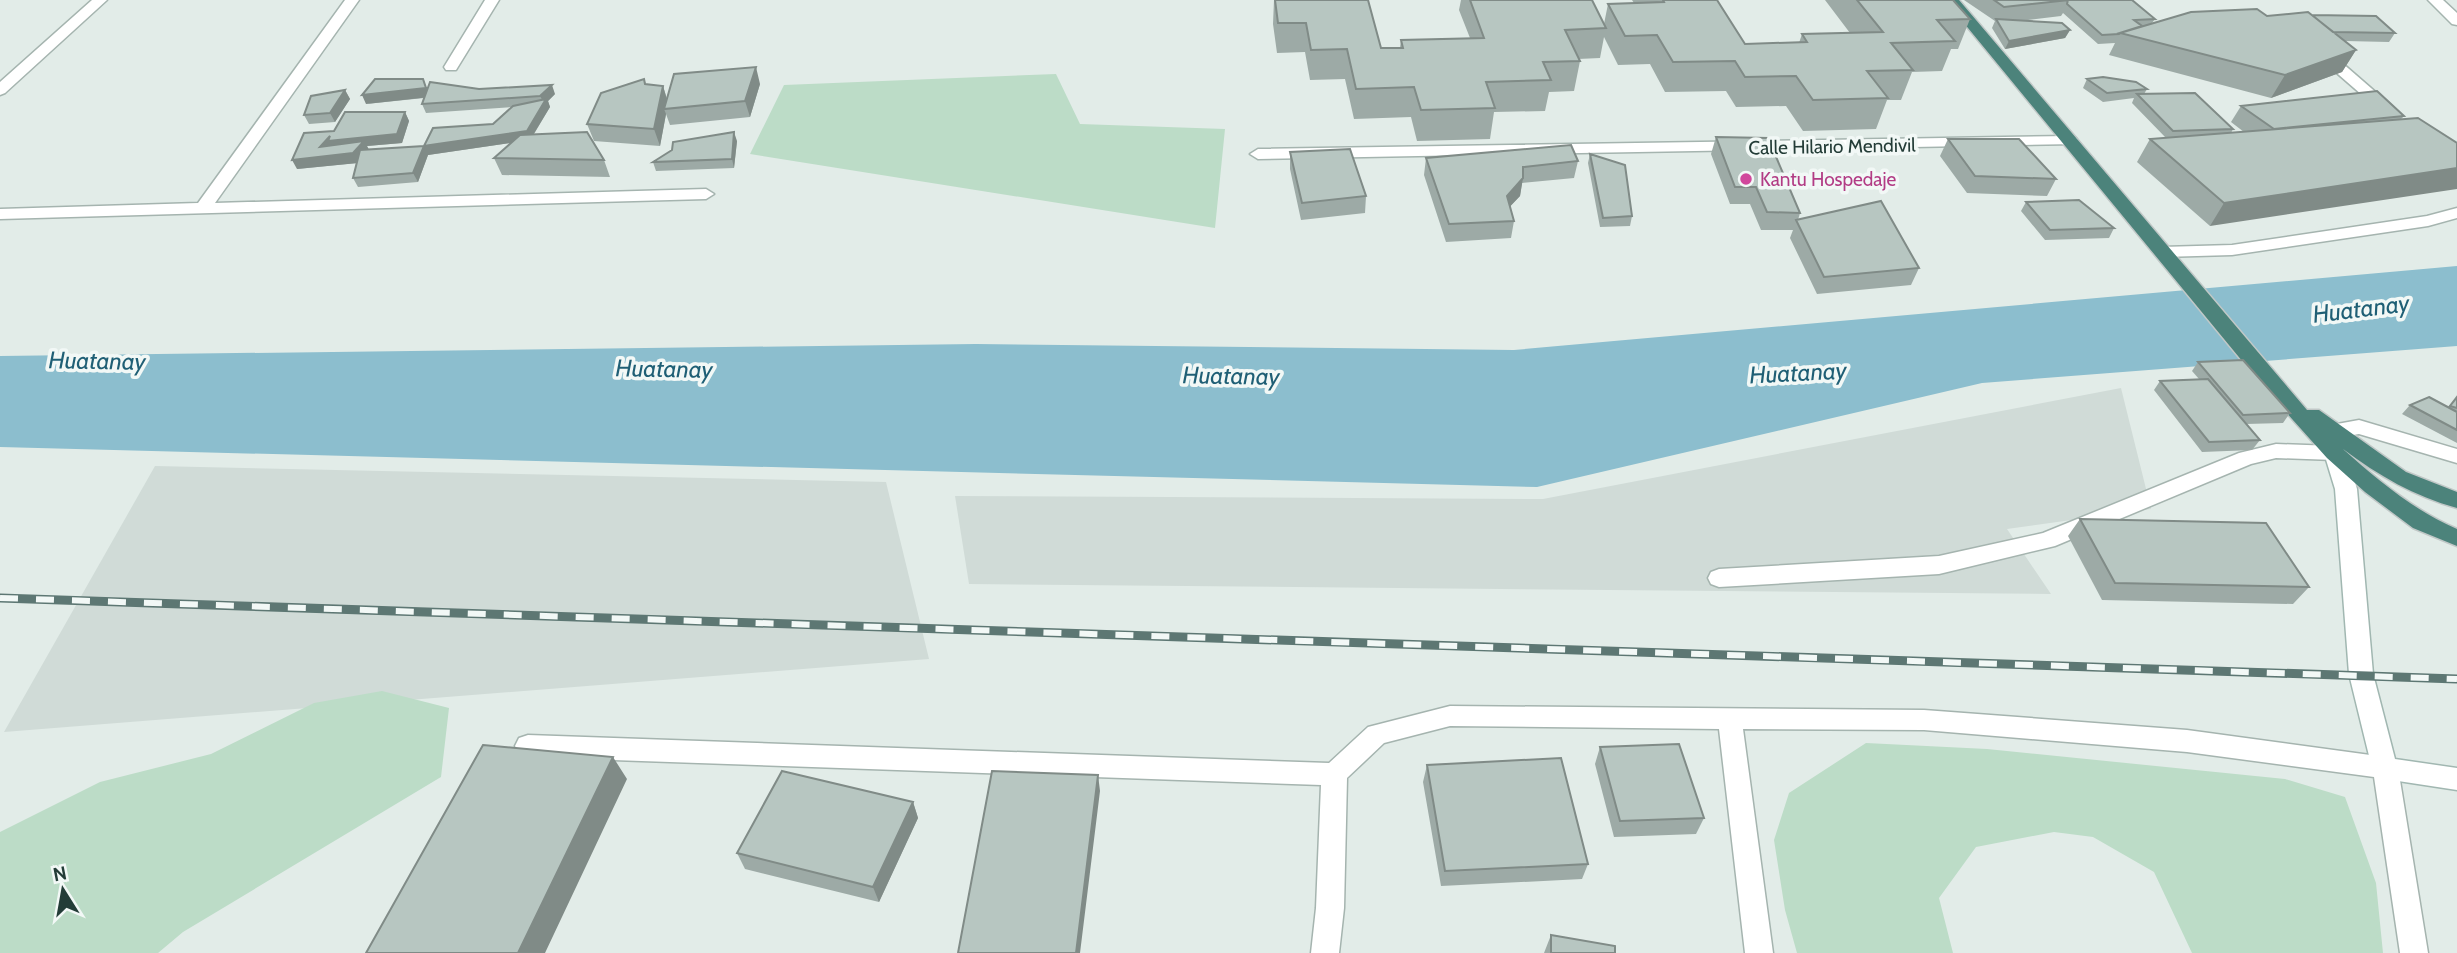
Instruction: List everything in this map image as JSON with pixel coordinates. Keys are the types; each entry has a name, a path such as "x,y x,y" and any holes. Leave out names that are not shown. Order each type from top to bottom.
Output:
{"highway":[{"path":"1952,0 2273,385 2334,442 2372,487 2421,522 2457,538"},
{"path":"2334,442 2408,483 2457,500"}],"street":[{"path":"0,90 100,0"},
{"path":"203,208 352,0"},
{"path":"451,67 492,0"},
{"path":"2435,0 2457,21"},
{"path":"2321,51 2405,124"},
{"name":"Calle Hilario Mendivil","path":"1258,154 2070,141"},
{"path":"0,214 706,194"},
{"path":"2162,252 2232,250 2428,221 2457,213"},
{"path":"1719,578 1939,565 2047,540 2246,458 2334,442 2359,427 2457,456"},
{"path":"2334,442 2346,489 2361,674 2385,768 2414,953"},
{"path":"528,746 1334,774 1377,734 1450,716 1924,720 2187,741 2457,779"},
{"path":"1730,720 1759,953"},
{"path":"1325,953 1330,908 1334,774"}],"shaded area":[{"path":"2121,388 2151,509 2007,529 2051,594 969,584 955,496 1543,499"},
{"path":"155,466 886,482 929,659 4,732"}],"green space":[{"path":"1056,74 1080,124 1225,129 1215,228 750,154 784,85"},
{"path":"382,691 449,708 441,777 183,932 158,953 0,953 0,832 100,782 211,754 314,703"},
{"path":"1866,743 1987,749 2285,779 2345,797 2376,883 2383,953 2192,953 2154,872 2093,837 2054,832 1976,847 1939,898 1953,953 1797,953 1785,910 1774,840 1789,793"}],"water":[{"name":"Huatanay","path":"2457,266 2457,346 1982,383 1537,487 0,447 0,356 976,344 1514,350"}],"building":[{"path":"1275,0 1368,0 1381,48 1403,48 1401,40 1484,38 1470,0 1592,0 1606,28 1565,30 1580,61 1543,62 1551,80 1486,82 1495,108 1421,110 1414,87 1356,89 1347,49 1311,50 1306,23 1278,23"},
{"path":"1663,0 1717,0 1745,44 1807,42 1802,34 1883,32 1857,0 1953,0 1970,19 1937,20 1955,41 1891,43 1913,70 1867,71 1888,98 1813,100 1796,76 1745,77 1735,61 1673,62 1657,35 1625,36 1608,4 1664,2"},
{"path":"1994,0 2069,0 2004,7"},
{"path":"2068,0 2132,0 2155,19 2134,20 2142,26 2119,34 2102,35 2067,4"},
{"path":"2257,9 2267,16 2308,12 2356,50 2285,75 2120,33 2191,12"},
{"path":"2312,15 2376,16 2395,33 2333,32"},
{"path":"1996,19 2062,23 2070,30 2009,41"},
{"path":"756,67 745,101 664,109 674,74"},
{"path":"2103,77 2136,82 2147,89 2107,93 2087,79"},
{"path":"375,79 423,79 426,88 362,95"},
{"path":"644,79 645,84 663,86 654,129 587,124 601,93"},
{"path":"430,82 479,89 552,85 540,96 422,104"},
{"path":"345,90 330,113 304,115 311,96"},
{"path":"2377,91 2404,116 2274,129 2241,106"},
{"path":"2195,93 2233,129 2173,131 2137,94"},
{"path":"546,99 527,131 424,146 433,128 493,124 513,106"},
{"path":"345,112 405,112 397,134 328,141 330,136 320,147 364,141 353,153 292,160 304,133 334,131"},
{"path":"2418,118 2457,143 2457,168 2224,203 2150,139"},
{"path":"587,132 604,160 494,158 520,135"},
{"path":"734,132 732,159 653,162 672,150 673,142"},
{"path":"1716,137 1768,138 1800,213 1767,212 1756,187 1735,187"},
{"path":"1948,139 2019,139 2056,179 1975,176"},
{"path":"1571,145 1578,161 1523,167 1523,178 1507,196 1514,221 1449,224 1426,158"},
{"path":"424,146 413,173 353,178 360,150"},
{"path":"1350,149 1366,196 1302,203 1290,152"},
{"path":"1590,154 1625,165 1632,216 1603,218"},
{"path":"2079,200 2114,228 2050,230 2026,202"},
{"path":"1881,201 1919,268 1824,277 1796,220"},
{"path":"2243,360 2290,413 2243,415 2198,362"},
{"path":"2208,379 2260,440 2209,442 2160,381"},
{"path":"2429,397 2457,412 2457,430 2410,405"},
{"path":"2457,397 2457,408 2450,406"},
{"path":"2080,519 2266,523 2309,587 2115,583"},
{"path":"1679,744 1704,818 1620,821 1600,747"},
{"path":"483,745 613,757 518,953 366,953"},
{"path":"1561,758 1588,864 1445,871 1427,765"},
{"path":"782,771 913,802 873,887 737,853"},
{"path":"992,771 1098,775 1076,953 958,953"},
{"path":"1551,935 1615,946 1615,953 1551,953"}],"railway":[{"path":"0,598 2457,679"}],"place":[{"name":"Kantu Hospedaje","path":"1746,179"}]}
